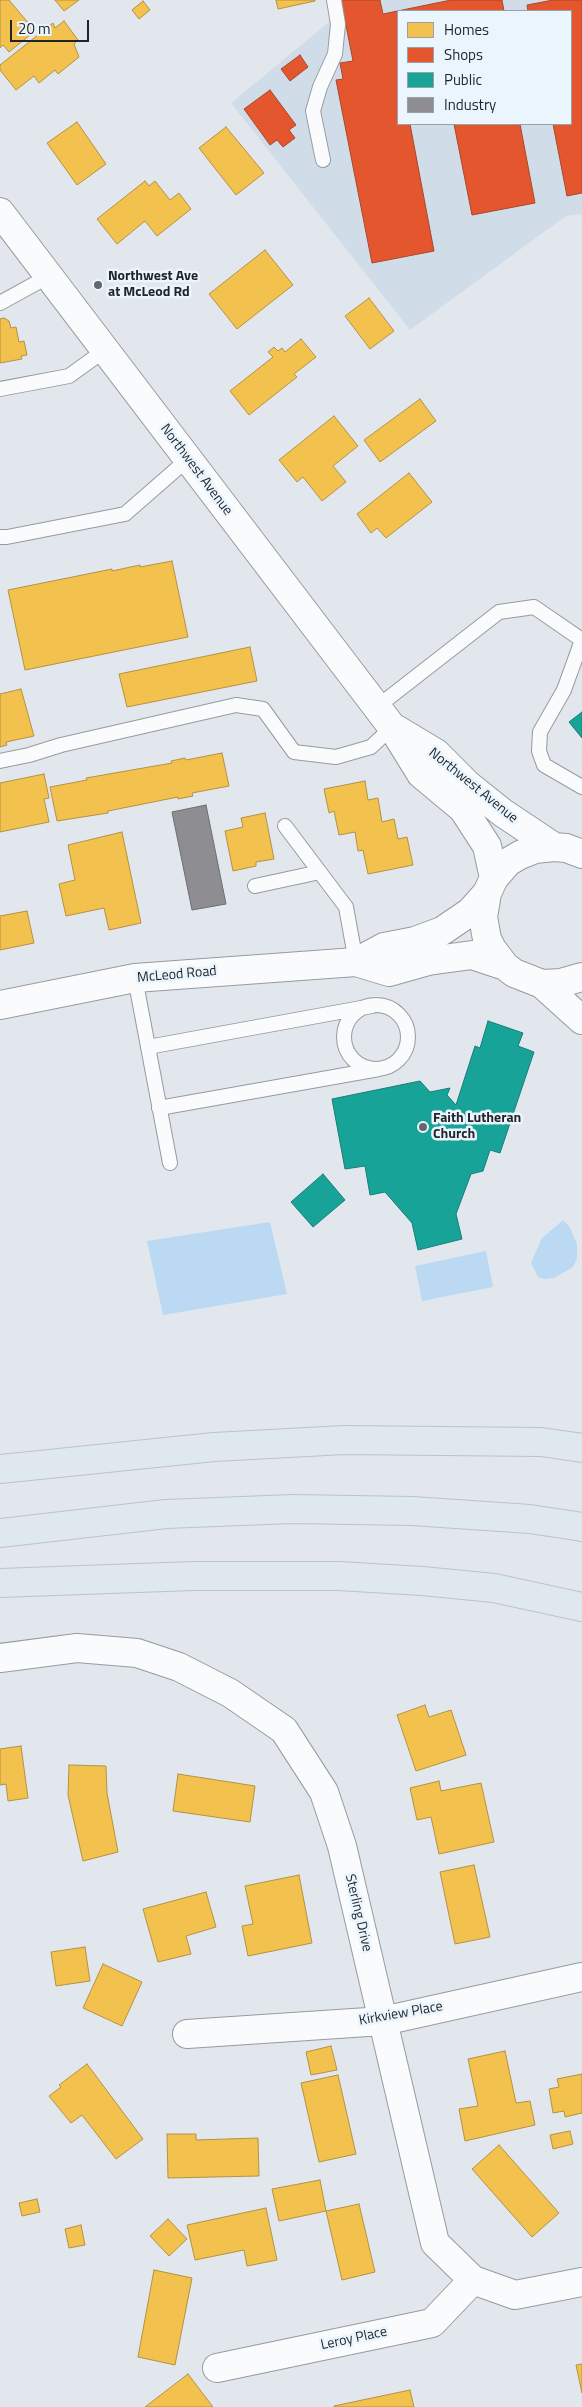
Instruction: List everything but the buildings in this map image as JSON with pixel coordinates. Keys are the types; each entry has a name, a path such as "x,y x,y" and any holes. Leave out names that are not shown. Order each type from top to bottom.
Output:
{"highway":[{"path":"0,1469 214,1447 344,1440 541,1442 582,1448"},
{"path":"0,1533 166,1514 293,1509 412,1511 530,1519 582,1527"},
{"path":"0,1583 193,1576 338,1576 494,1588 582,1607"}],"main road":[{"name":"Northwest Avenue","path":"0,212 385,717 421,774 463,808 486,846 490,885"},
{"name":"Northwest Avenue","path":"385,717 436,754 468,786 503,813 554,847"},
{"path":"554,847 566,848 582,854"},
{"name":"McLeod Road","path":"356,962 384,947 415,941 442,931 470,912 508,862 535,849 554,847"},
{"path":"490,885 483,918 484,928 492,949 505,966 524,978 542,984 561,984 582,977"},
{"name":"McLeod Road","path":"0,1005 135,978 356,962 389,972 428,961 472,956 505,966"},
{"path":"542,984 582,1020"},
{"name":"Sterling Drive","path":"0,1658 76,1648 137,1653 179,1667 230,1693 284,1730 324,1792 342,1846 435,2243 473,2280 515,2295 582,2282"},
{"name":"Kirkview Place","path":"186,2034 383,2020 582,1977"},
{"name":"Leroy Place","path":"217,2368 432,2323 473,2280"}],"lane":[{"path":"323,160 313,112 320,87 336,54 338,24 334,0"},
{"path":"0,303 48,276"},
{"path":"0,389 69,376 105,350"},
{"path":"0,537 125,514 188,459"},
{"path":"0,761 29,755 60,745 236,705 263,709 294,752 336,757 371,747 385,717 498,612 534,607 567,627 582,640 564,690 540,732 539,751 544,765 582,787"},
{"path":"284,826 346,907 356,962"},
{"path":"254,886 320,872"},
{"path":"135,978 170,1163"},
{"path":"148,1047 372,1006 393,1010 401,1017 406,1027 408,1038 406,1048 400,1058 392,1065 379,1069 159,1108"},
{"path":"372,1006 362,1008 353,1015 347,1023 344,1043 347,1052 357,1063 371,1069 379,1069"}],"shaded area":[{"path":"326,0 582,0 582,214 566,216 410,330 231,103 330,21"},
{"path":"563,1220 569,1226 577,1244 577,1258 573,1267 554,1278 545,1279 538,1277 531,1263 542,1238"},
{"path":"270,1222 287,1294 163,1315 147,1241"},
{"path":"486,1251 493,1287 422,1301 415,1266"}],"place":[{"name":"Northwest Ave at McLeod Rd","path":"98,285"},
{"name":"Faith Lutheran Church","path":"423,1127"}]}
